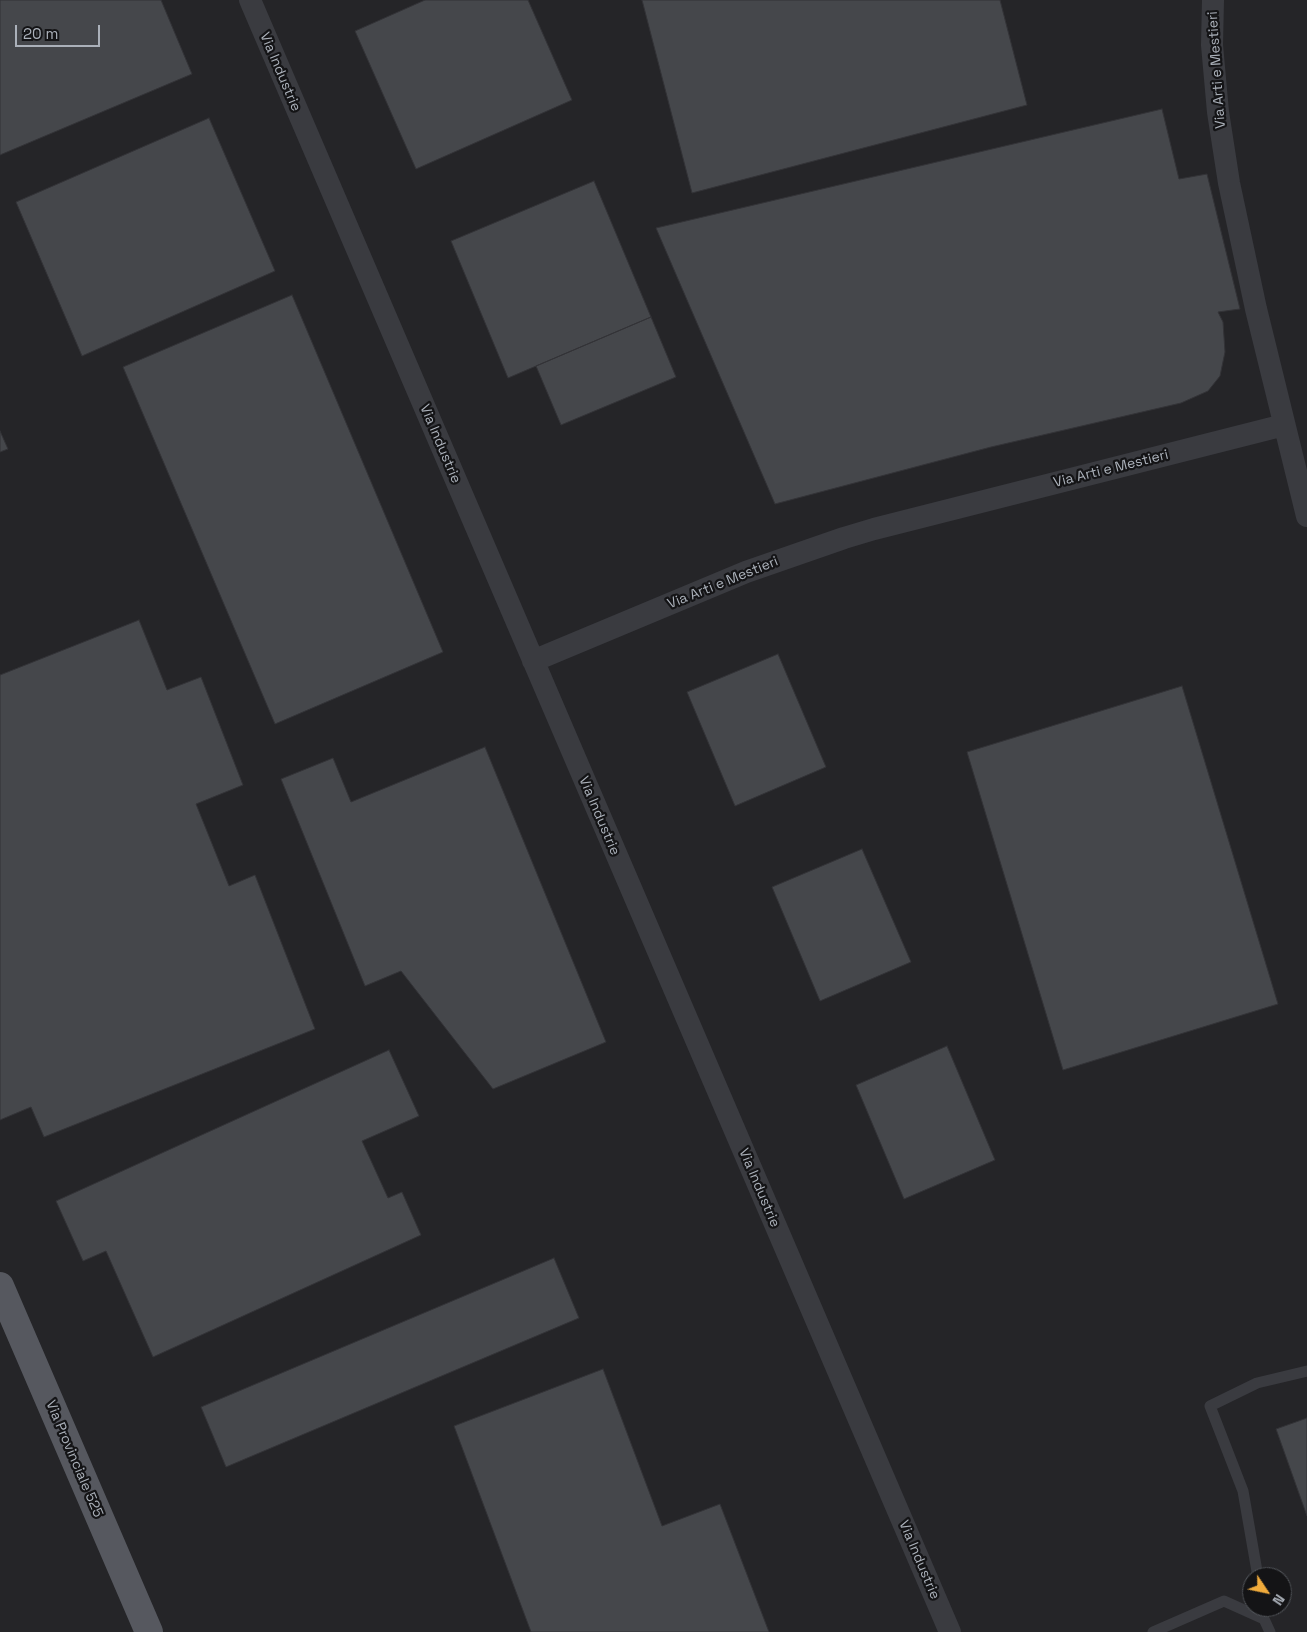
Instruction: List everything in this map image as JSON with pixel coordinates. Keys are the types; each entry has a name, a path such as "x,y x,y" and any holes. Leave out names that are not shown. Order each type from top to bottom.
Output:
{"main road":[{"name":"Via Provinciale 525","path":"0,1286 149,1632"}],"street":[{"name":"Via Industrie","path":"250,0 950,1632"},
{"name":"Via Arti e Mestieri","path":"533,661 746,572 844,538 1284,425 1256,309 1223,150 1212,45 1213,0"},
{"path":"1284,425 1307,516"}],"lane":[{"path":"1256,1567 1243,1491 1210,1406 1257,1383 1307,1371"},
{"path":"1153,1632 1224,1602 1264,1619 1270,1632"}],"shaded area":[{"path":"0,0 1307,0 1307,1632 0,1632"}],"building":[{"path":"0,0 161,0 192,74 0,155"},
{"path":"425,0 528,0 572,100 416,169 355,31"},
{"path":"642,0 1000,0 1027,105 692,193"},
{"path":"1162,109 1179,179 1207,174 1240,309 1218,312 1223,322 1225,352 1220,376 1208,391 1181,403 991,447 775,504 656,228"},
{"path":"209,118 275,271 82,356 16,202"},
{"path":"594,181 651,317 508,378 451,241"},
{"path":"292,295 443,652 275,724 123,367"},
{"path":"651,317 676,377 561,425 536,366"},
{"path":"0,431 8,449 0,452"},
{"path":"139,620 167,690 201,677 243,785 196,804 229,886 255,875 315,1029 44,1137 31,1107 0,1120 0,675"},
{"path":"778,654 826,767 735,806 687,692"},
{"path":"1182,686 1278,1004 1063,1070 967,752"},
{"path":"485,747 606,1042 493,1089 401,971 365,986 281,779 333,758 351,802"},
{"path":"862,849 911,962 820,1001 772,887"},
{"path":"947,1046 995,1160 904,1199 856,1085"},
{"path":"389,1050 419,1116 362,1141 388,1198 402,1192 421,1235 153,1357 106,1251 83,1261 56,1201"},
{"path":"554,1258 579,1318 226,1467 201,1407"},
{"path":"603,1369 662,1526 720,1504 769,1632 531,1632 454,1426"},
{"path":"1307,1418 1307,1516 1276,1429"}]}
